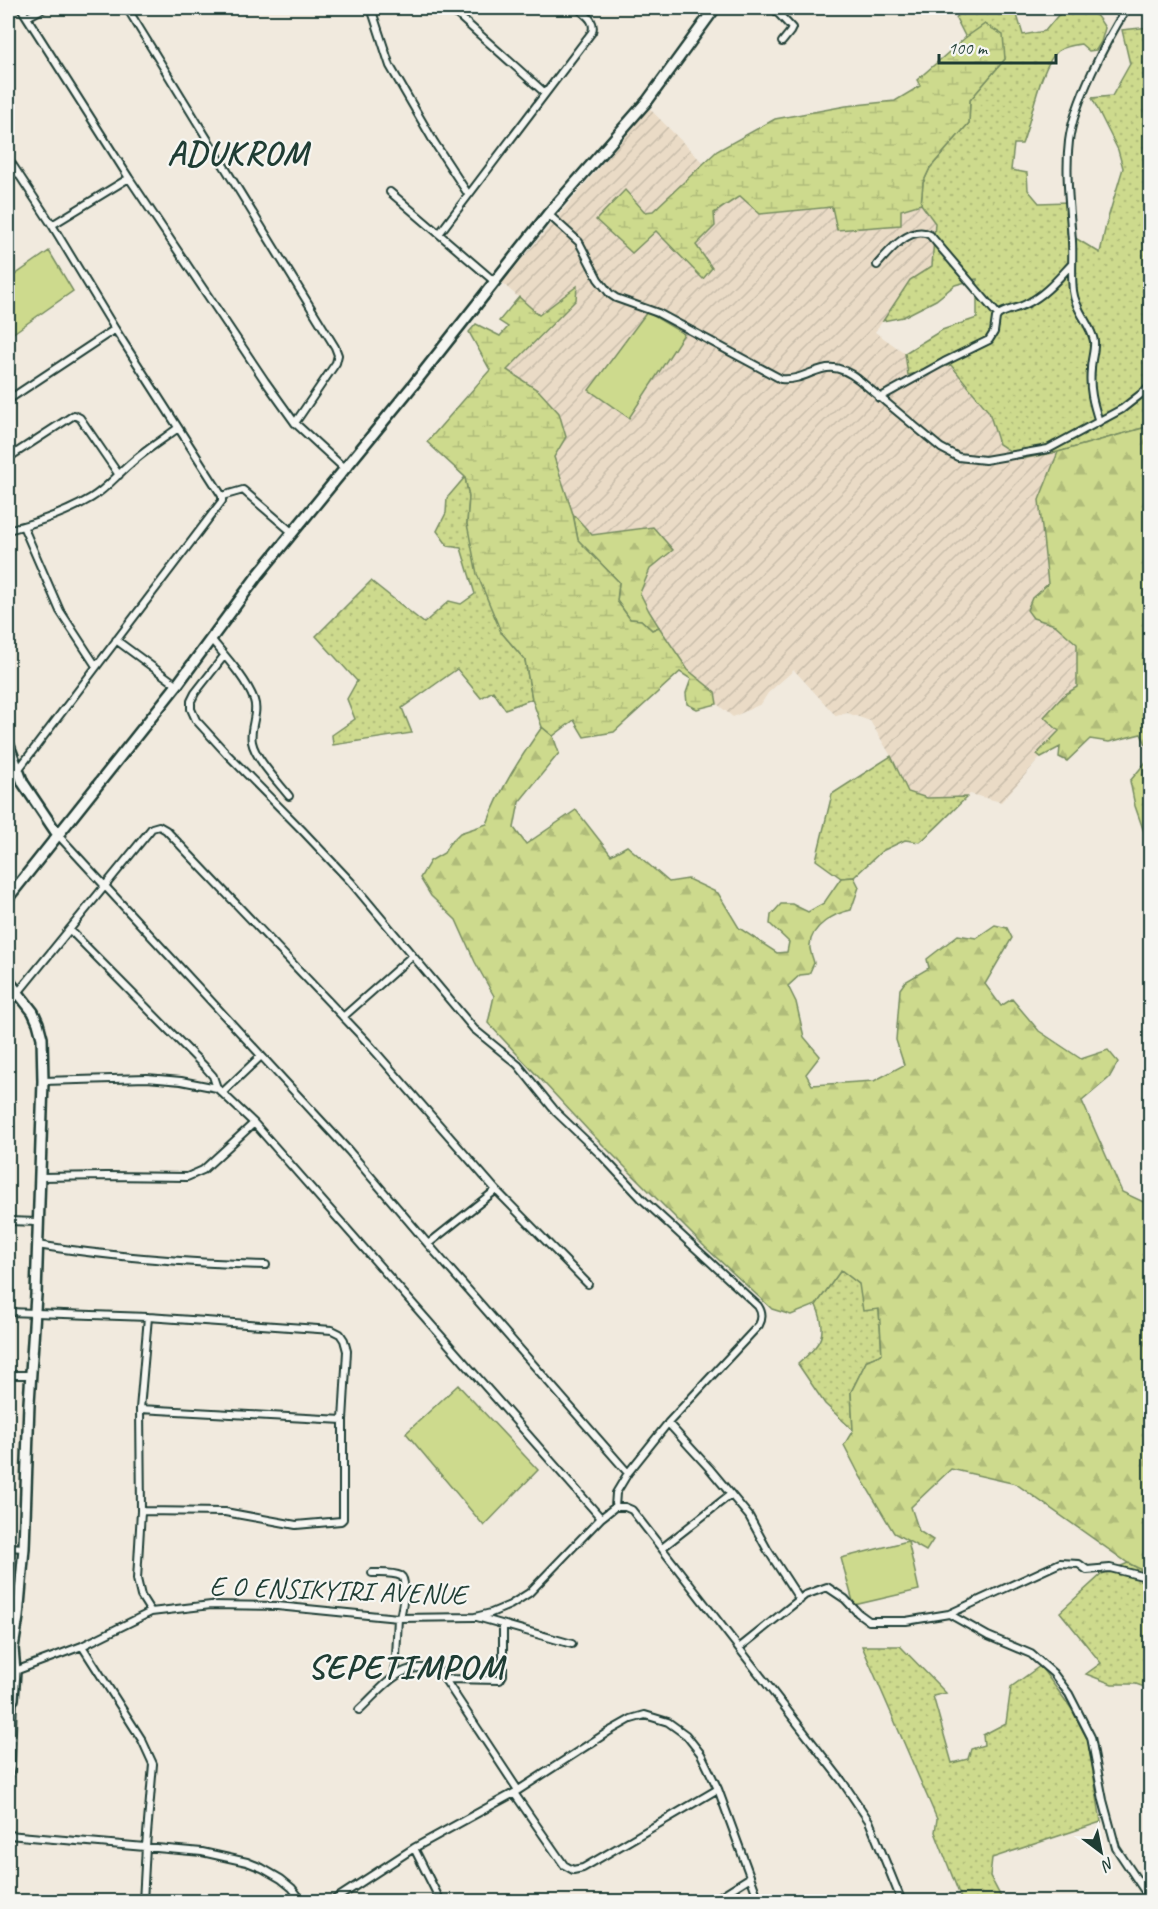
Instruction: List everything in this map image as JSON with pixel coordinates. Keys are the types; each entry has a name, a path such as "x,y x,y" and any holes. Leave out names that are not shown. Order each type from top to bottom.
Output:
{"street":[{"path":"21,8 129,178 295,423 345,469"},
{"path":"27,17 44,8"},
{"path":"127,8 336,346 338,355 336,363 295,423"},
{"path":"371,8 390,66 434,142 468,194"},
{"path":"450,8 545,93"},
{"path":"439,234 592,32 594,26 592,21 578,8"},
{"path":"8,898 177,685 258,575 548,214 648,100 715,8"},
{"path":"776,8 792,28 782,42"},
{"path":"1100,422 1091,399 1094,341 1075,303 1073,293 1068,183 1069,142 1079,104 1127,8"},
{"path":"8,158 222,496 219,507 18,770"},
{"path":"52,225 129,178"},
{"path":"390,192 495,282"},
{"path":"548,214 579,242 598,279 616,298 658,314 781,380 790,380 832,367 850,373 941,448 958,457 985,460 1048,450 1122,409 1150,387"},
{"path":"877,265 895,245 917,232 925,232 998,315"},
{"path":"879,398 989,340 998,315 1035,300 1071,265"},
{"path":"8,400 115,328"},
{"path":"8,458 74,415 80,418 119,475"},
{"path":"8,530 61,512 90,498 107,487 130,464 178,428"},
{"path":"222,496 243,490 293,533"},
{"path":"23,526 60,611 96,666"},
{"path":"211,639 238,672 254,701 255,716 251,741 256,752 289,796"},
{"path":"116,640 177,685"},
{"path":"224,656 191,701 191,709 196,720 351,882 474,1029 518,1065 556,1112 642,1199 761,1311 762,1320 759,1324 668,1423 628,1473 616,1493 615,1507 632,1510 842,1781 869,1821 902,1902"},
{"path":"8,743 23,783 58,835 349,1151 628,1473"},
{"path":"8,1005 152,828 159,826 166,830 343,1017 496,1190 588,1284"},
{"path":"70,930 205,1066 220,1091 254,1123 601,1518"},
{"path":"343,1017 412,956"},
{"path":"8,980 33,1012 38,1023 42,1038 43,1081 24,1548 13,1648 15,1671 10,1700 11,1766 8,1785"},
{"path":"220,1091 261,1056"},
{"path":"43,1081 147,1078 181,1081 220,1091"},
{"path":"40,1177 187,1178 202,1170 254,1123"},
{"path":"428,1244 496,1190"},
{"path":"8,1221 38,1222"},
{"path":"37,1245 164,1260 266,1265"},
{"path":"8,1312 147,1317 332,1330 340,1334 347,1351 343,1420 343,1519 296,1525 225,1512 141,1511"},
{"path":"147,1317 140,1408 141,1511 136,1579 141,1596 151,1612"},
{"path":"8,1375 31,1376"},
{"path":"140,1408 343,1420"},
{"path":"668,1423 749,1516 800,1600"},
{"path":"662,1548 731,1494"},
{"name":"E O ENSIKYIRI AVENUE","path":"15,1671 82,1646 151,1612 211,1605 277,1606 399,1618 475,1617 491,1613 530,1593 601,1518 615,1507"},
{"path":"8,1547 24,1548"},
{"path":"740,1648 800,1600 818,1589 827,1587 845,1599 869,1621 906,1621 948,1614 1060,1563 1079,1564 1087,1570 1110,1568 1150,1578"},
{"path":"372,1573 398,1575 405,1580 399,1618 395,1676"},
{"path":"948,1614 988,1636 1031,1654 1053,1673 1069,1694 1091,1737 1103,1800 1116,1848 1150,1899"},
{"path":"475,1617 572,1644"},
{"path":"446,1679 500,1680 503,1675 503,1625"},
{"path":"82,1646 151,1758 154,1772 143,1902"},
{"path":"359,1710 404,1670 415,1667 443,1674 564,1865 573,1870 583,1868 718,1789"},
{"path":"331,1902 414,1848 516,1791 608,1732 631,1719 645,1715 668,1722 686,1735 701,1754 718,1789 758,1898"},
{"path":"8,1834 202,1852 246,1862 281,1879 303,1902"},
{"path":"414,1848 441,1902"},
{"path":"711,1902 749,1878"}],"shaded area":[{"path":"649,108 704,164 653,211 645,212 656,231 669,243 712,268 696,245 715,226 714,213 740,196 760,214 832,207 837,230 901,225 901,210 921,204 935,223 932,266 910,281 875,332 905,353 909,375 951,365 989,412 999,445 1022,459 1058,452 1039,500 1048,584 1032,598 1033,618 1055,625 1077,644 1077,687 1064,695 1044,717 1059,731 1038,754 1041,757 1001,802 970,794 967,797 927,798 907,792 891,756 870,721 847,713 836,716 794,670 768,693 761,704 733,717 717,704 715,692 688,670 649,611 640,593 650,569 673,550 653,527 592,535 573,514 554,457 566,437 539,391 507,370 576,300 577,287 539,315 502,283"}],"green space":[{"path":"963,8 1015,8 1023,35 1045,31 1064,8 1089,10 1105,28 1096,50 1089,51 1081,44 1072,45 1061,49 1052,58 1041,81 1022,144 1014,144 1011,170 1027,173 1028,190 1039,203 1067,202 1067,233 1100,253 1123,168 1118,150 1092,98 1112,96 1130,64 1122,30 1150,27 1150,426 1058,452 1022,459 999,444 989,412 951,365 908,375 905,353 942,330 977,318 977,279 955,285 936,300 903,317 883,321 910,280 932,266 935,223 921,204 923,183 930,168 969,123 970,100 1005,59 985,25 966,38 956,18"},
{"path":"985,24 1003,35 1005,59 970,100 969,123 930,168 923,183 921,204 901,210 901,225 837,230 832,207 760,214 740,196 714,213 715,226 696,245 712,268 703,279 656,231 632,253 596,220 625,190 645,212 653,211 717,151 775,119 846,106 895,101 920,86 917,80 965,38"},
{"path":"49,251 73,291 12,334 8,326 8,280"},
{"path":"577,286 576,300 507,370 539,391 559,413 566,437 554,457 573,514 578,540 619,582 617,601 630,619 641,620 652,630 659,627 688,670 715,692 717,704 697,709 687,704 686,693 691,679 680,672 614,732 584,737 574,720 553,736 542,727 532,699 525,660 501,632 477,574 467,524 469,497 465,477 427,442 490,370 469,332 476,324 500,336 508,327 499,321 519,297 539,315"},
{"path":"647,312 684,334 629,418 589,390"},
{"path":"1150,426 1150,753 1141,734 1109,742 1090,739 1067,761 1059,757 1060,747 1041,757 1037,754 1059,731 1044,717 1064,695 1077,687 1077,644 1055,625 1033,618 1027,610 1032,598 1048,584 1039,500 1058,452"},
{"path":"465,477 469,497 467,524 501,632 525,660 532,699 505,709 493,691 481,698 457,669 402,708 412,733 333,745 332,735 355,719 347,699 357,681 316,636 371,581 424,623 449,601 461,604 475,594 461,548 448,546 437,531 446,513 447,498"},
{"path":"573,514 592,535 653,527 673,550 650,569 640,593 659,627 652,630 641,620 630,619 617,601 619,582 578,540"},
{"path":"542,727 553,736 559,753 519,802 514,828 526,844 576,810 611,855 627,846 669,882 688,879 718,893 739,928 777,953 787,952 789,942 770,924 771,915 781,904 792,904 808,912 824,903 841,878 854,877 859,887 851,910 831,917 819,926 811,938 810,949 814,963 809,974 800,975 788,986 796,1002 804,1037 820,1056 806,1074 812,1085 874,1081 904,1065 896,1040 900,989 905,982 929,968 927,959 958,935 976,938 995,925 1007,928 1012,938 985,984 1001,1006 1012,999 1039,1031 1081,1059 1108,1050 1118,1062 1109,1078 1082,1101 1122,1192 1150,1205 1150,1574 1128,1563 1016,1484 951,1469 911,1507 919,1531 933,1540 926,1551 894,1533 844,1445 853,1430 851,1392 867,1360 882,1354 879,1309 863,1311 859,1284 841,1270 816,1305 791,1315 772,1309 705,1247 588,1130 488,1023 494,996 456,920 431,896 420,878 430,861 444,853 460,833 487,824 511,774"},
{"path":"891,756 908,792 927,798 967,797 920,842 905,840 882,851 854,877 841,878 816,860 832,794"},
{"path":"1150,757 1150,849 1135,806 1130,781"},
{"path":"841,1270 859,1284 879,1309 882,1354 867,1360 851,1392 853,1430 825,1404 798,1364 820,1338 822,1324 816,1305"},
{"path":"458,1385 538,1470 484,1526 406,1433"},
{"path":"908,1541 919,1590 854,1605 841,1558"},
{"path":"1128,1563 1150,1574 1150,1689 1136,1684 1112,1684 1086,1674 1101,1663 1060,1612 1102,1574"},
{"path":"862,1646 900,1646 946,1693 933,1696 952,1763 968,1759 971,1749 984,1745 983,1735 1006,1723 1011,1687 1040,1666 1071,1708 1088,1741 1101,1822 992,1858 990,1876 1003,1901 962,1901 935,1832 937,1819"}],"district":[{"name":"ADUKROM","path":"238,152"},
{"name":"SEPETIMPOM","path":"406,1666"}]}
